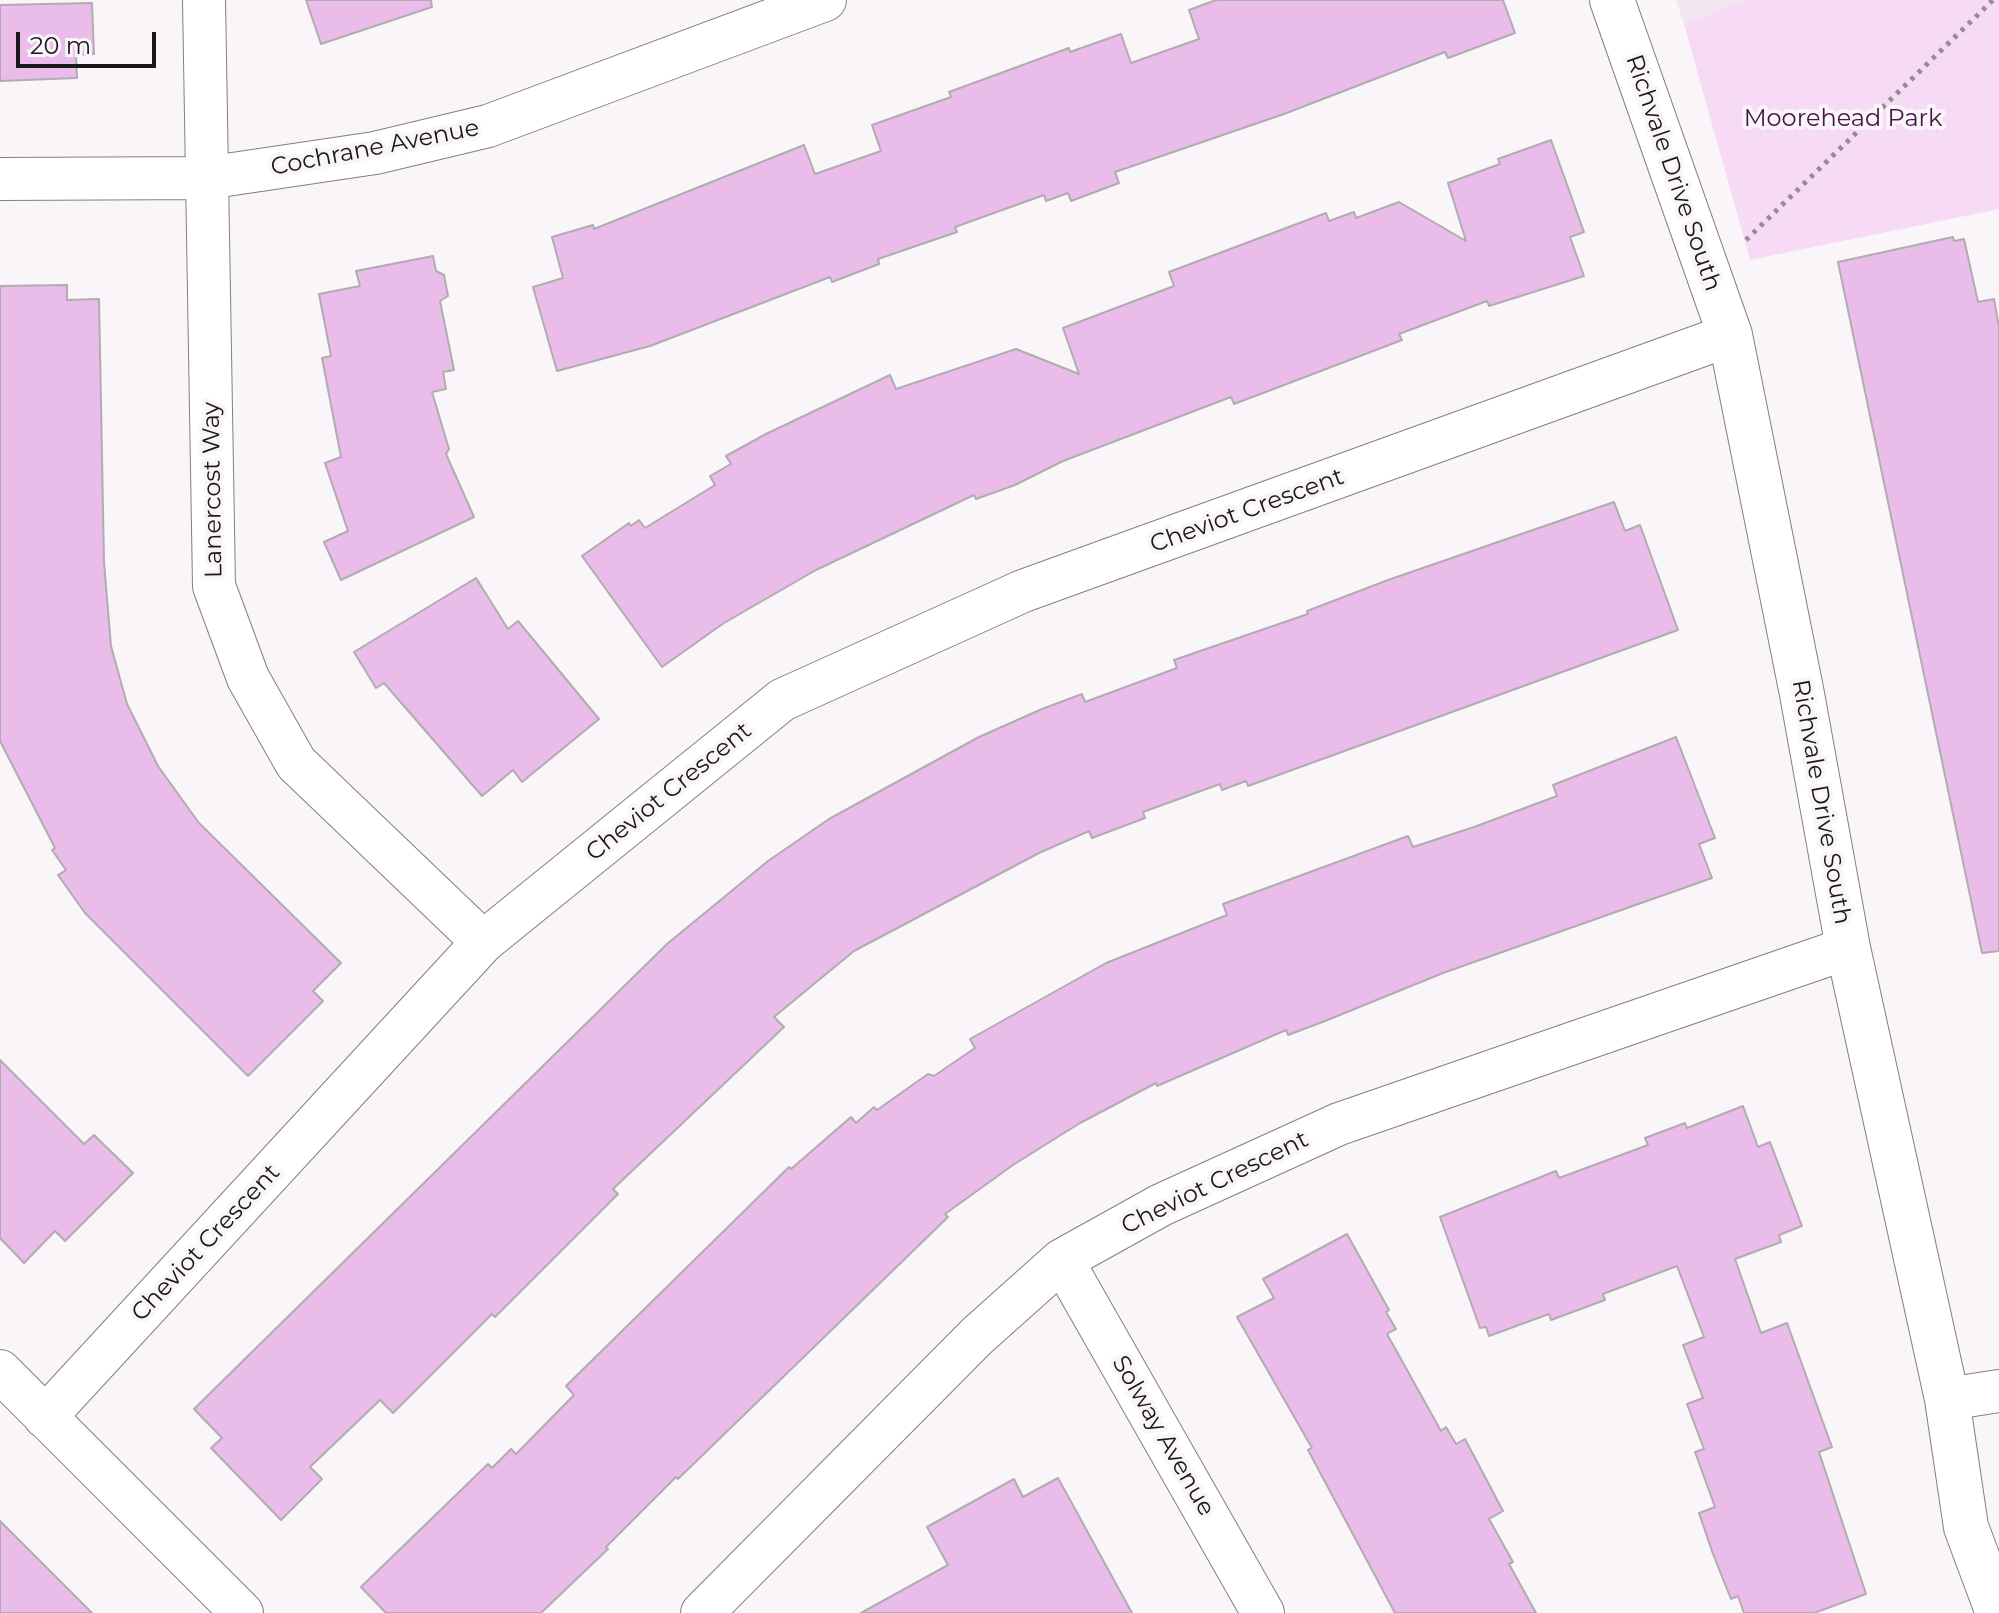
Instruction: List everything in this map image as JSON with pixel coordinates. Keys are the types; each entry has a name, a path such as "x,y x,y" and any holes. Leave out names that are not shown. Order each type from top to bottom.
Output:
{"street":[{"name":"Lanercost Way","path":"204,0 214,586 248,678 296,763 483,942"},
{"name":"Cochrane Avenue","path":"0,179 206,178 375,153 488,126 825,0"},
{"name":"Richvale Drive South","path":"1612,0 1730,335 1802,694 1848,948 1947,1399 1966,1527 1998,1613"},
{"name":"Cheviot Crescent","path":"45,1417 483,942 782,700 1023,591 1730,335"},
{"name":"Cheviot Crescent","path":"702,1613 977,1336 1062,1260 1161,1205 1339,1124 1848,948"},
{"name":"Solway Avenue","path":"1062,1260 1263,1613"},
{"path":"0,1371 242,1613"},
{"path":"1947,1399 1999,1391"}],"path":[{"path":"1709,277 1993,0"}],"shaded area":[{"path":"1676,0 1745,0 1684,24"}],"green space":[{"name":"Moorehead Park","path":"1745,0 1999,0 1999,209 1750,260 1684,24"}],"building":[{"path":"306,0 431,0 432,7 321,44"},
{"path":"1216,0 1503,0 1515,33 1448,58 1445,52 1284,114 1115,172 1119,183 1071,201 1068,193 1046,201 1044,195 955,227 957,232 878,259 879,264 832,282 830,277 650,346 557,371 533,287 563,278 552,237 593,225 594,229 804,145 815,174 881,151 872,125 951,97 949,92 1069,48 1070,52 1121,34 1131,63 1199,39 1189,10"},
{"path":"92,3 94,54 76,55 77,78 0,81 0,5"},
{"path":"1551,140 1584,232 1570,237 1584,276 1489,306 1487,301 1399,334 1402,340 1234,404 1231,397 1063,461 1015,485 976,499 974,495 816,570 724,623 662,667 582,556 629,523 631,526 639,520 645,528 715,485 710,476 731,464 726,456 890,375 896,389 1016,349 1079,374 1063,328 1174,286 1169,272 1326,213 1329,221 1354,212 1356,218 1399,202 1466,241 1448,183 1500,164 1498,159"},
{"path":"1953,237 1954,241 1964,239 1978,302 1994,299 1999,327 1999,951 1982,953 1838,262"},
{"path":"433,256 436,271 444,275 448,296 440,301 454,370 443,372 446,389 432,392 449,449 446,454 474,517 341,580 324,542 348,531 325,463 341,457 322,358 331,356 319,294 360,286 356,271"},
{"path":"67,285 67,300 99,299 104,562 111,646 127,704 158,766 199,823 341,963 313,991 323,1001 248,1076 85,913 58,875 66,870 52,850 55,848 0,741 0,286"},
{"path":"1614,502 1625,531 1640,525 1678,630 1248,786 1246,781 1222,790 1220,784 1143,812 1145,818 1092,838 1089,831 1039,853 854,951 774,1017 784,1027 613,1189 618,1194 495,1317 492,1314 393,1413 380,1400 310,1467 322,1479 281,1520 211,1448 222,1438 194,1409 667,944 768,861 829,819 979,737 1042,709 1082,694 1085,702 1177,668 1174,660 1308,614 1307,611 1388,580"},
{"path":"476,578 508,629 518,621 599,719 522,782 513,770 482,796 384,683 376,688 354,652"},
{"path":"1676,737 1715,838 1699,844 1712,878 1443,973 1288,1035 1286,1030 1157,1086 1156,1083 1080,1123 1013,1165 945,1214 948,1217 678,1479 676,1477 606,1547 608,1549 541,1613 386,1613 361,1587 488,1464 492,1468 511,1449 516,1454 574,1395 566,1386 789,1167 791,1169 851,1117 856,1123 874,1107 877,1110 928,1074 934,1076 975,1048 970,1039 1106,963 1227,915 1223,904 1408,836 1413,847 1474,827 1557,796 1553,785"},
{"path":"0,1060 84,1144 94,1135 133,1173 65,1241 55,1231 24,1263 0,1238"},
{"path":"1743,1106 1758,1147 1770,1142 1802,1226 1779,1235 1781,1242 1735,1259 1761,1333 1787,1323 1832,1447 1819,1452 1866,1594 1814,1613 1744,1613 1738,1596 1731,1599 1713,1554 1699,1513 1715,1507 1695,1452 1704,1449 1687,1404 1703,1398 1683,1345 1704,1337 1677,1266 1603,1294 1605,1300 1551,1320 1549,1314 1489,1336 1486,1327 1480,1328 1440,1217 1556,1171 1559,1178 1648,1145 1645,1138 1685,1123 1687,1128"},
{"path":"1347,1234 1389,1310 1386,1312 1396,1329 1387,1334 1441,1431 1446,1427 1456,1444 1465,1439 1503,1511 1489,1519 1536,1613 1395,1613 1308,1450 1312,1448 1237,1317 1274,1298 1263,1279"},
{"path":"1058,1478 1132,1613 861,1613 948,1565 927,1527 1014,1479 1023,1497"},
{"path":"0,1521 92,1613 0,1613"}]}
